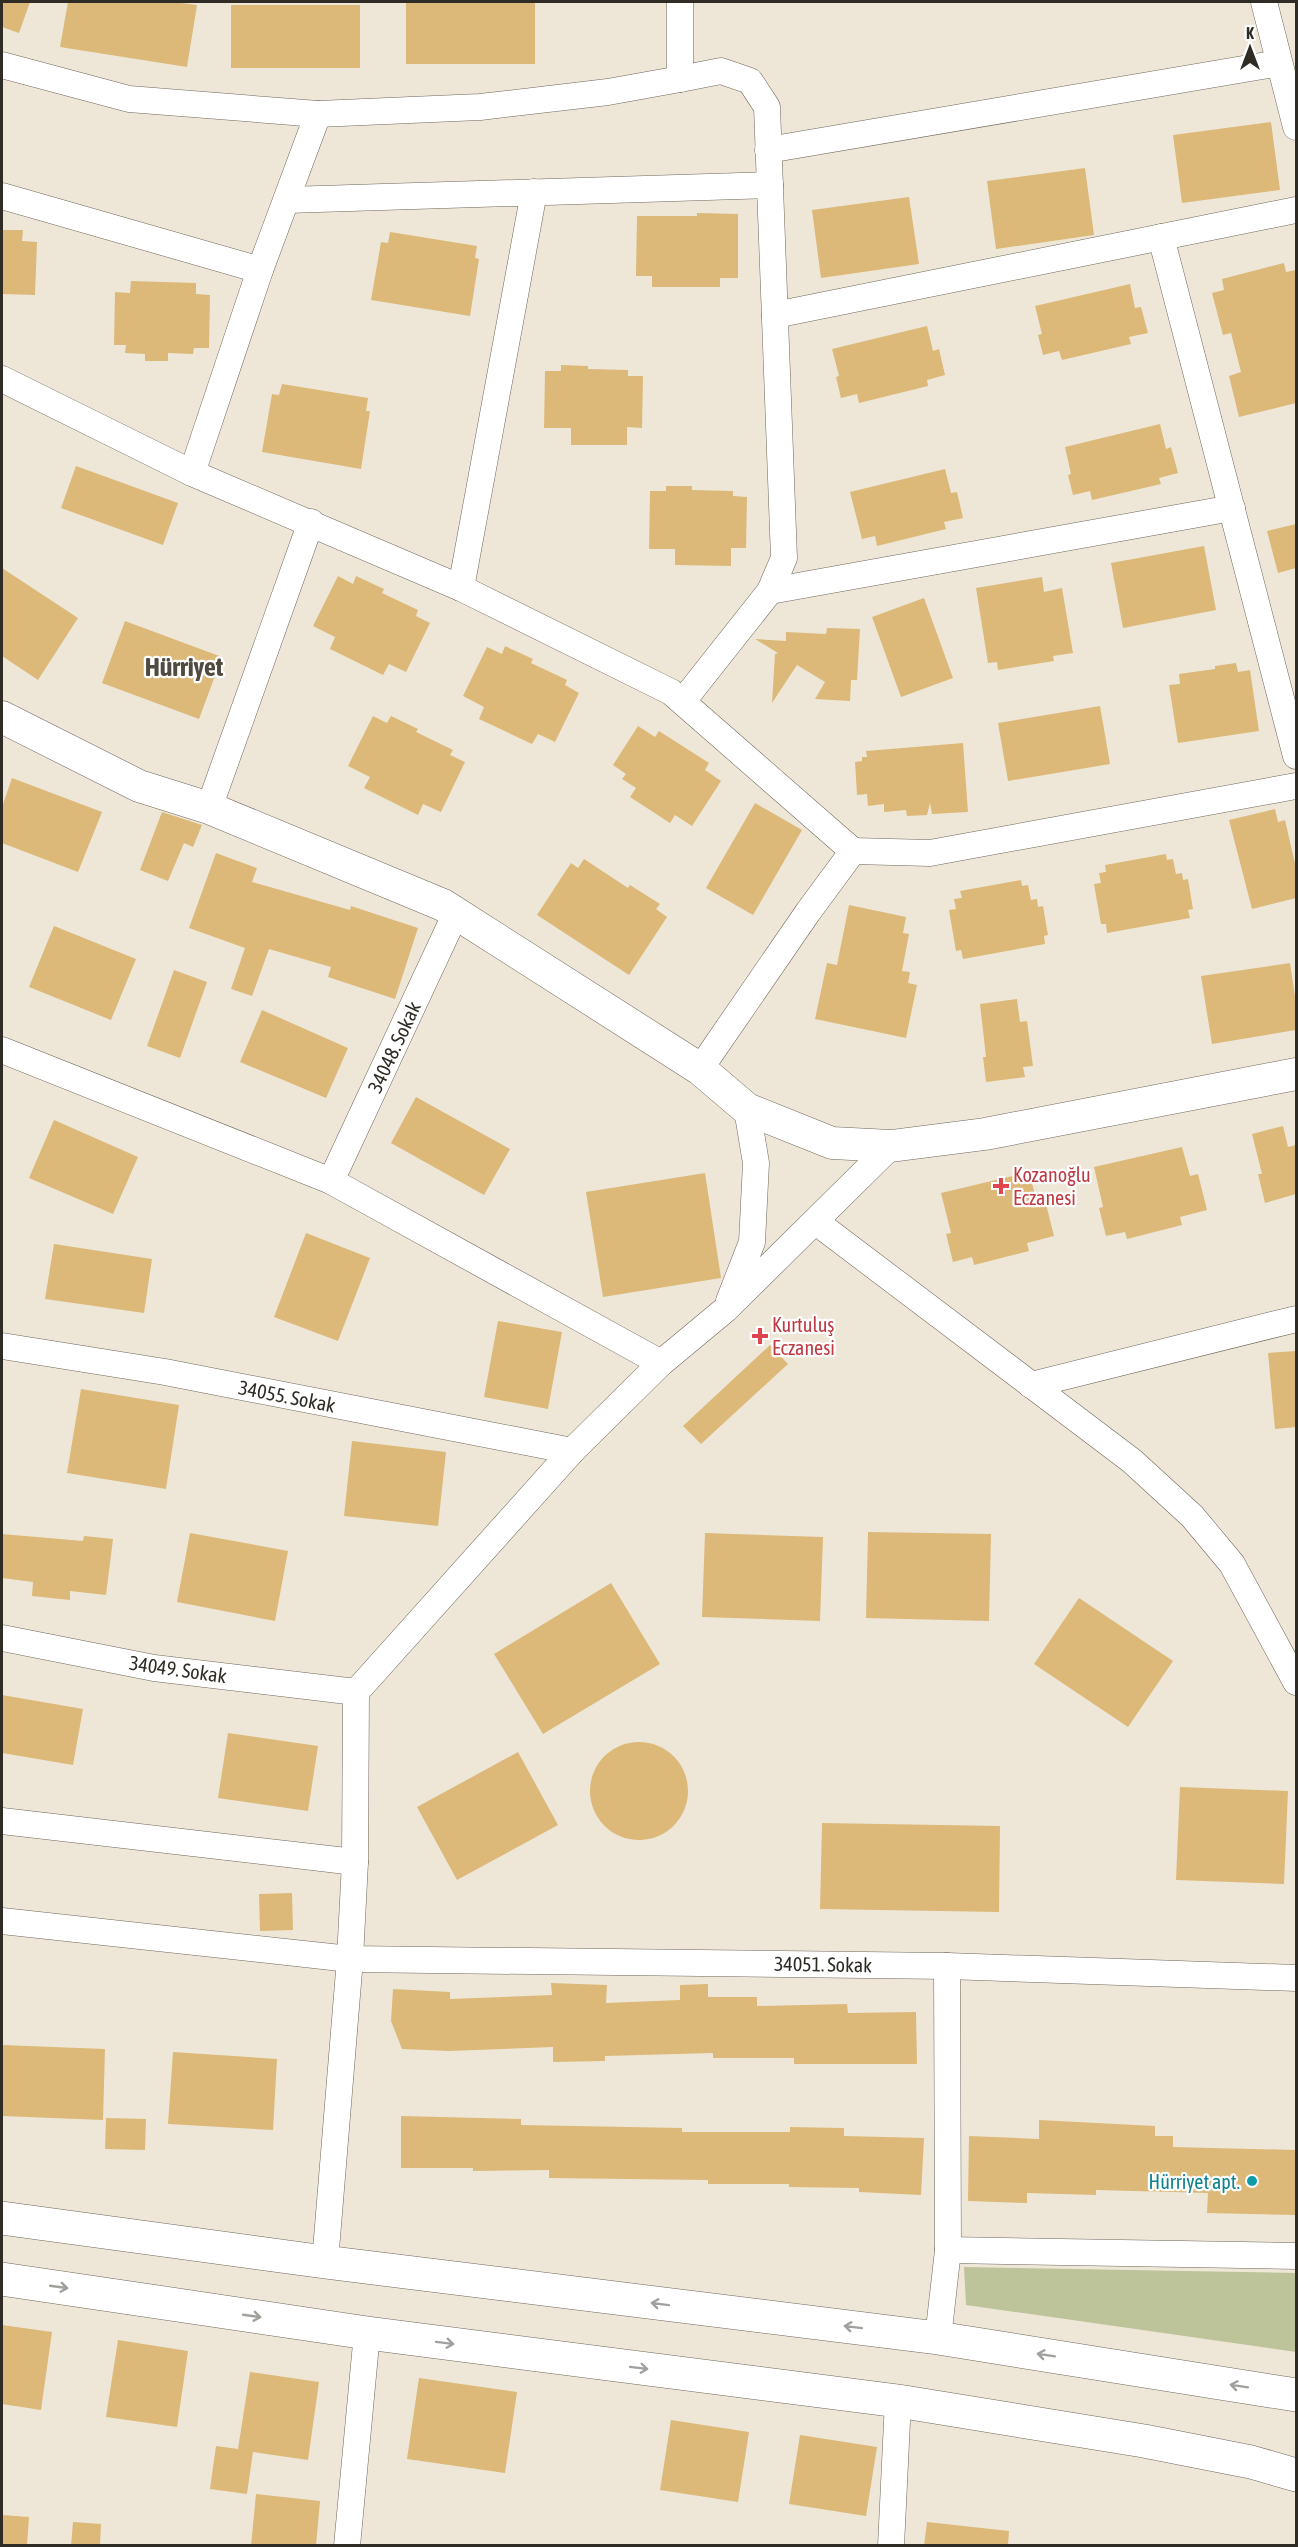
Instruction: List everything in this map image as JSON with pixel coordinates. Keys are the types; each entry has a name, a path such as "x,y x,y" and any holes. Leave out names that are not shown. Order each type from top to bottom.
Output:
{"main road":[{"path":"2,2218 325,2262 938,2338 1296,2395"},
{"path":"2,2278 367,2333 898,2401 1144,2441 1251,2462 1296,2475"}],"street":[{"path":"680,2 680,79"},
{"path":"1264,2 1294,112"},
{"path":"768,150 1279,63"},
{"path":"2,65 129,99 318,114 480,108 608,92 722,71 750,81 767,107 784,558 770,591 683,701"},
{"path":"192,473 260,270 318,114"},
{"path":"287,200 770,185"},
{"path":"461,588 534,192"},
{"path":"2,196 260,270"},
{"path":"775,315 1296,210"},
{"path":"1161,237 1296,756"},
{"path":"2,379 192,473 461,588 671,692 853,851 930,853 1296,786"},
{"path":"770,591 1232,508"},
{"path":"209,808 311,522"},
{"path":"2,717 139,786 209,808 443,905 700,1069 747,1109 832,1143 891,1146 985,1134 1296,1074"},
{"path":"700,1069 853,851"},
{"name":"34048. Sokak","path":"331,1181 456,914"},
{"path":"2,1050 331,1181 661,1363"},
{"path":"726,1309 752,1242 756,1163 747,1109"},
{"path":"325,2262 350,1959 355,1862 356,1692 572,1451 661,1363 726,1309 891,1146"},
{"path":"816,1222 1132,1461 1192,1516 1232,1564 1296,1682"},
{"path":"1030,1385 1296,1319"},
{"name":"34055. Sokak","path":"2,1346 165,1372 572,1451"},
{"name":"34049. Sokak","path":"2,1638 154,1668 356,1692"},
{"path":"2,1821 355,1862"},
{"name":"34051. Sokak","path":"2,1921 350,1959 947,1966 1296,1978"},
{"path":"938,2338 948,2250 947,1966"},
{"path":"948,2250 1296,2256"},
{"path":"347,2546 367,2333"},
{"path":"891,2546 898,2401"}],"green space":[{"path":"964,2267 1296,2273 1296,2352 966,2305"}],"building":[{"path":"2,2 30,2 19,33 2,27"},
{"path":"68,2 174,2 197,5 187,67 60,47"},
{"path":"406,2 535,2 535,64 406,64"},
{"path":"231,5 360,5 360,68 231,68"},
{"path":"1271,122 1280,190 1182,203 1173,135"},
{"path":"1085,168 1094,235 996,249 987,181"},
{"path":"909,197 919,264 821,278 812,210"},
{"path":"697,213 738,214 738,278 720,278 720,287 652,287 652,276 636,276 637,216 697,216"},
{"path":"2,230 23,230 22,241 37,242 35,295 2,294"},
{"path":"390,232 477,246 475,258 479,259 470,316 371,300 381,242 388,243"},
{"path":"1284,263 1286,272 1296,270 1296,403 1239,417 1229,376 1241,372 1231,333 1223,335 1212,293 1224,290 1222,279"},
{"path":"131,281 196,283 196,294 210,295 209,348 194,348 193,354 168,353 168,361 145,361 145,354 125,353 126,345 114,345 115,292 130,293"},
{"path":"1130,284 1135,308 1141,307 1148,333 1129,337 1131,344 1062,360 1059,351 1043,355 1038,335 1042,334 1035,306"},
{"path":"927,326 933,351 939,349 945,375 927,380 928,386 859,403 857,394 841,398 836,377 839,376 832,349"},
{"path":"561,365 588,366 588,369 628,370 628,376 643,376 642,428 627,427 627,445 571,445 571,428 544,428 545,371 561,371"},
{"path":"282,384 368,398 366,411 370,411 361,469 262,452 272,394 279,395"},
{"path":"1160,424 1166,449 1171,447 1178,473 1159,478 1161,484 1092,500 1090,491 1073,495 1065,447"},
{"path":"76,466 178,503 163,545 61,508"},
{"path":"945,469 951,493 957,492 963,518 944,522 946,529 877,546 875,536 862,539 850,492"},
{"path":"666,486 692,486 692,490 733,491 733,496 747,497 746,548 731,548 731,566 675,565 675,549 649,549 650,491 666,491"},
{"path":"1296,524 1296,568 1278,573 1267,531"},
{"path":"1204,546 1216,610 1123,628 1111,563"},
{"path":"2,568 78,618 38,680 2,656"},
{"path":"338,576 353,584 356,576 384,589 382,593 418,610 416,616 430,623 406,672 389,664 383,675 330,649 335,637 313,626"},
{"path":"1042,577 1044,592 1062,588 1073,653 1053,656 1054,661 998,670 997,662 988,663 976,588"},
{"path":"924,598 953,678 901,697 872,617"},
{"path":"125,621 222,657 199,719 102,683"},
{"path":"827,628 860,629 857,680 851,680 850,701 815,699 825,682 797,665 772,703 775,654 778,653 755,639 786,641 786,632 826,634"},
{"path":"505,646 533,659 531,663 567,680 565,685 579,693 555,742 538,734 532,744 479,719 484,707 463,696 487,647 502,654"},
{"path":"1236,663 1238,672 1250,670 1259,731 1178,743 1169,685 1180,684 1179,674 1215,669 1215,666"},
{"path":"1100,706 1110,764 1008,781 998,723"},
{"path":"373,716 387,723 391,716 418,729 416,732 453,750 450,755 465,762 441,812 423,804 418,815 364,788 370,777 348,766"},
{"path":"638,726 655,737 659,731 709,763 705,770 721,781 692,826 675,815 670,823 630,797 636,788 622,779 626,774 613,765"},
{"path":"963,743 968,812 932,814 930,803 927,815 907,816 906,810 884,812 884,804 868,806 867,794 857,795 855,762 862,761 862,757 867,757 866,751"},
{"path":"12,778 102,812 78,872 2,843 2,807"},
{"path":"755,803 802,830 753,915 706,888"},
{"path":"1275,809 1278,822 1285,820 1296,868 1296,898 1252,909 1229,820"},
{"path":"162,812 202,825 193,847 184,843 168,881 140,870"},
{"path":"216,853 257,868 252,882 350,910 351,906 418,928 395,999 328,977 331,967 269,949 252,996 231,989 245,948 189,928"},
{"path":"1166,854 1167,860 1173,859 1176,874 1182,873 1183,880 1188,879 1193,909 1188,910 1190,918 1107,933 1106,924 1101,924 1094,884 1101,883 1099,873 1106,872 1105,865"},
{"path":"584,859 628,888 630,885 660,904 656,909 667,917 629,975 537,915 571,863 578,868"},
{"path":"1021,880 1022,886 1028,885 1031,900 1037,899 1038,907 1043,906 1048,935 1044,936 1045,944 963,959 961,950 956,951 949,910 956,909 954,899 962,898 960,891"},
{"path":"849,905 906,917 903,933 909,934 902,971 910,972 908,983 917,985 906,1038 815,1019 827,963 837,965"},
{"path":"54,926 136,959 111,1020 29,987"},
{"path":"1290,963 1296,1003 1296,1030 1212,1044 1201,976"},
{"path":"174,970 207,982 180,1058 147,1046"},
{"path":"1017,999 1020,1022 1027,1021 1033,1066 1023,1067 1025,1077 986,1082 983,1057 986,1057 980,1004"},
{"path":"262,1010 348,1048 326,1098 240,1062"},
{"path":"416,1097 510,1149 484,1195 391,1143"},
{"path":"54,1120 138,1157 113,1214 29,1178"},
{"path":"1283,1126 1288,1147 1296,1145 1296,1194 1265,1203 1258,1174 1262,1174 1252,1134"},
{"path":"1182,1147 1190,1176 1198,1174 1207,1210 1180,1217 1182,1225 1127,1239 1125,1232 1106,1236 1099,1208 1103,1207 1094,1167"},
{"path":"1029,1172 1037,1202 1045,1200 1054,1236 1027,1243 1029,1251 974,1265 972,1257 953,1262 946,1234 951,1233 941,1193"},
{"path":"705,1173 721,1278 603,1297 586,1192"},
{"path":"306,1233 370,1258 338,1341 274,1317"},
{"path":"54,1244 152,1259 144,1313 45,1299"},
{"path":"498,1321 562,1332 548,1409 484,1397"},
{"path":"770,1345 788,1364 701,1444 683,1426"},
{"path":"1296,1351 1296,1427 1275,1429 1268,1353"},
{"path":"81,1389 179,1405 166,1489 67,1473"},
{"path":"352,1441 446,1452 438,1526 344,1516"},
{"path":"868,1532 991,1534 989,1621 866,1618"},
{"path":"190,1533 288,1551 275,1621 177,1602"},
{"path":"705,1533 823,1537 820,1621 702,1617"},
{"path":"2,1534 83,1541 84,1536 113,1539 106,1595 70,1591 70,1600 32,1596 33,1582 2,1578"},
{"path":"611,1583 660,1664 543,1734 494,1654"},
{"path":"1079,1598 1173,1661 1128,1727 1034,1664"},
{"path":"2,1695 83,1709 73,1765 2,1753"},
{"path":"228,1733 318,1746 308,1811 218,1798"},
{"path":"639,1742 658,1746 674,1756 684,1772 688,1791 684,1810 674,1826 658,1836 639,1840 620,1836 604,1826 594,1810 590,1791 594,1772 604,1756 620,1746"},
{"path":"518,1752 558,1825 457,1880 417,1807"},
{"path":"1180,1787 1288,1791 1284,1884 1176,1880"},
{"path":"822,1823 1000,1826 999,1912 820,1909"},
{"path":"292,1893 293,1930 260,1931 259,1894"},
{"path":"551,1983 607,1985 606,2003 680,2000 680,1985 708,1984 708,1997 757,1997 757,2006 847,2004 848,2013 916,2012 917,2064 794,2064 794,2058 713,2058 713,2053 605,2056 605,2061 553,2062 553,2047 449,2051 402,2049 391,2021 393,1989 450,1992 450,1999 552,1995"},
{"path":"2,2045 105,2049 103,2120 2,2116"},
{"path":"173,2052 277,2059 273,2130 168,2124"},
{"path":"401,2116 521,2119 521,2125 682,2128 682,2132 790,2132 790,2127 844,2128 844,2136 924,2138 921,2195 859,2192 859,2188 789,2187 789,2184 708,2184 708,2180 549,2178 549,2170 473,2171 473,2168 401,2168"},
{"path":"106,2118 146,2119 145,2150 105,2149"},
{"path":"1039,2120 1155,2126 1155,2136 1173,2136 1173,2147 1296,2150 1296,2215 1207,2213 1208,2193 1096,2190 1096,2195 1027,2193 1027,2203 968,2201 969,2136 1039,2139"},
{"path":"2,2325 52,2332 41,2410 2,2404"},
{"path":"118,2340 188,2351 177,2427 106,2417"},
{"path":"250,2372 319,2382 308,2460 253,2452 247,2494 210,2489 216,2446 238,2449"},
{"path":"419,2378 517,2392 505,2473 407,2459"},
{"path":"671,2420 749,2432 738,2502 660,2490"},
{"path":"800,2435 877,2447 866,2516 789,2504"},
{"path":"256,2494 320,2501 316,2546 251,2546"},
{"path":"2,2515 29,2517 27,2546 2,2546"},
{"path":"73,2522 101,2524 100,2546 71,2546"},
{"path":"927,2522 1009,2531 1008,2546 924,2546"}],"place":[{"name":"Kozanoğlu Eczanesi","path":"1001,1186"},
{"name":"Kurtuluş Eczanesi","path":"760,1336"},
{"name":"Hürriyet apt.","path":"1252,2181"}],"district":[{"name":"Hürriyet","path":"184,667"}]}
